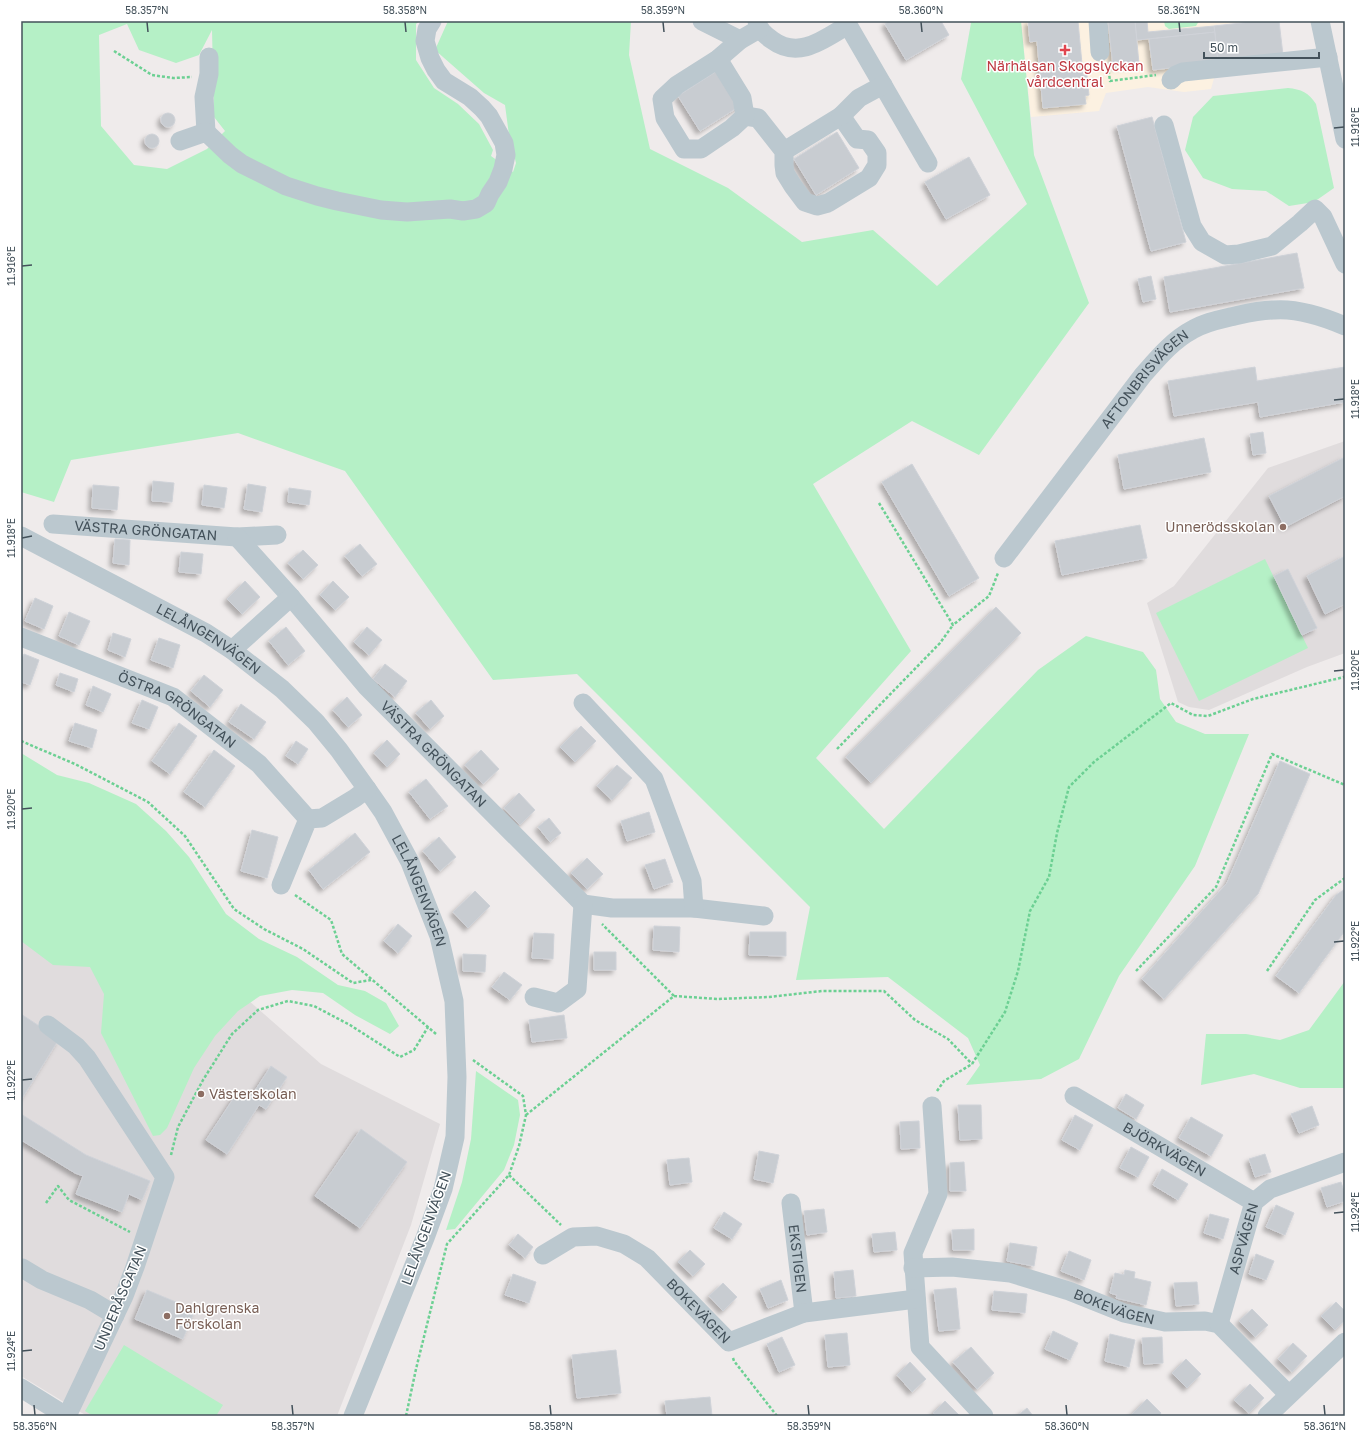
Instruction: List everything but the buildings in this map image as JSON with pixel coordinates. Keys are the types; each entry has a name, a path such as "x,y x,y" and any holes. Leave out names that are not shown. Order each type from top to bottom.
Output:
{"street":[{"path":"209,57 209,74 204,97 206,132 230,155 242,164 286,186 337,201 381,210 407,212 450,209 463,211 476,210 486,204 490,194 498,182 506,155 504,143 489,116 482,108 470,97 444,82 436,70 430,58 425,41 427,29 432,21"},
{"path":"702,21 740,40"},
{"path":"1098,21 1100,52"},
{"path":"1320,21 1328,57 1340,86 1345,139"},
{"path":"745,116 732,128 701,149 684,149 664,118 662,99 677,85 718,59 758,25 778,44 790,48 805,48 847,23 928,163"},
{"path":"1171,80 1176,75 1183,72 1328,57"},
{"path":"718,59 742,98 745,116"},
{"path":"784,152 841,116 859,98 883,85"},
{"path":"745,116 758,118 784,152 785,173 793,186 805,202 817,206 828,203 869,178 877,165 877,153 868,140 857,139 841,116"},
{"path":"1164,125 1192,226 1202,242 1225,255 1239,254 1272,246 1300,224 1315,209 1323,217 1345,264"},
{"path":"180,141 206,132"},
{"name":"AFTONBRISVÄGEN","path":"1004,558 1143,375 1168,347 1192,330 1215,321 1249,313 1275,310 1302,312 1325,318 1345,326"},
{"name":"VÄSTRA GRÖNGATAN","path":"53,524 238,537 277,535"},
{"name":"LELÅNGENVÄGEN","path":"21,536 206,633 232,650 282,689 316,722 339,750 382,812 410,862 439,936 454,1000 457,1077 455,1137 442,1189 425,1238 353,1416"},
{"name":"VÄSTRA GRÖNGATAN","path":"238,537 366,686 583,904"},
{"path":"232,650 291,597"},
{"name":"ÖSTRA GRÖNGATAN","path":"21,637 173,697 259,764 308,819"},
{"path":"583,703 654,779 692,881 694,908"},
{"path":"281,885 308,819 322,818 367,789"},
{"path":"534,997 558,1003 577,989 583,904 612,908 694,908 764,916"},
{"path":"48,1025 76,1046 87,1058 165,1177"},
{"name":"BJÖRKVÄGEN","path":"1074,1096 1254,1202"},
{"path":"932,1106 938,1194 913,1253 920,1347 984,1416"},
{"name":"ASPVÄGEN","path":"1219,1324 1254,1202 1270,1189 1345,1162"},
{"name":"UNDERÅSGATAN","path":"67,1416 115,1315 135,1267 165,1177"},
{"name":"EKSTIGEN","path":"791,1203 804,1313"},
{"name":"BOKEVÄGEN","path":"543,1255 573,1237 596,1236 624,1244 647,1258 729,1342 804,1313 916,1299"},
{"name":"BOKEVÄGEN","path":"913,1268 952,1267 1010,1274 1070,1291 1124,1314 1166,1322 1205,1321 1219,1324"},
{"path":"22,1268 52,1285 90,1300 115,1315"},
{"path":"1219,1324 1288,1394"},
{"path":"1267,1416 1288,1394 1345,1342"},
{"path":"21,1388 67,1416"}],"path":[{"path":"114,51 152,75 173,78 196,77 207,81"},
{"path":"1100,52 1107,56 1110,80 1148,76"},
{"path":"879,503 953,625"},
{"path":"837,749 940,643 953,625 989,596 1004,558"},
{"path":"932,1106 935,1094 944,1081 972,1064 1005,1012 1018,971 1030,911 1049,877 1057,833 1069,787 1094,762 1171,703 1193,714 1208,716 1253,699 1345,676"},
{"path":"21,741 75,764 148,802 185,836 234,909 264,929 303,949 353,983 372,980"},
{"path":"1136,971 1216,887 1272,754 1345,785"},
{"path":"1267,971 1315,900 1345,878"},
{"path":"281,885 331,920 342,954 436,1034"},
{"path":"583,904 674,996 718,999 769,997 822,991 884,991 915,1020 948,1039 972,1064"},
{"path":"526,1115 674,996"},
{"path":"165,1177 178,1127 203,1080 232,1034 258,1010 288,1001 314,1006 350,1024 400,1057 414,1050 428,1028"},
{"path":"406,1416 447,1244 509,1175 519,1146 526,1115 523,1096 469,1057"},
{"path":"509,1175 573,1237"},
{"path":"46,1203 58,1186 69,1200 136,1235"},
{"path":"729,1342 734,1361 777,1416"}],"shaded area":[{"path":"1021,21 1255,21 1214,25 1218,64 1211,89 1184,92 1148,87 1106,93 1099,111 1031,117"},
{"name":"Unnerödsskolan","path":"1345,441 1345,653 1307,667 1209,710 1189,707 1178,702 1147,603 1174,586 1268,468"},
{"name":"Västerskolan","path":"21,801 321,1064 440,1124 411,1225 337,1416 87,1416 21,1376"}],"green space":[{"path":"24,21 419,21 416,24 416,60 434,88 458,104 479,124 493,150 491,156 513,172 516,163 509,135 505,105 484,93 435,50 448,21 631,21 629,55 650,149 728,188 802,242 873,230 937,286 1027,204 961,79 971,23 969,21 1021,21 1034,155 1089,303 979,455 912,421 813,484 911,651 816,758 884,829 1038,670 1086,636 1143,652 1156,670 1160,699 1176,722 1205,734 1249,734 1195,866 1119,976 1079,1059 1041,1079 966,1085 980,1065 968,1038 888,977 796,980 810,907 577,674 493,680 345,471 238,433 71,460 54,502 21,492 21,26","holes":["127,24 139,50 176,63 199,55 212,30 214,117 225,131 207,149 167,169 134,165 101,126 99,35"]},
{"path":"1164,21 1199,21 1196,26 1169,29 1165,26"},
{"path":"1288,88 1297,89 1304,92 1316,104 1334,188 1314,202 1289,206 1266,191 1232,189 1203,178 1185,150 1193,117 1213,96"},
{"path":"1265,559 1308,648 1199,701 1156,613"},
{"path":"21,753 57,775 89,783 136,804 166,831 189,857 226,914 259,939 297,957 338,985 365,991 386,1003 399,1026 390,1034 355,1015 323,993 292,990 260,996 238,1011 215,1036 194,1068 167,1128 160,1135 153,1136 101,1033 104,994 90,967 53,965 21,941"},
{"path":"1345,981 1345,1088 1300,1088 1254,1074 1201,1085 1206,1034 1246,1034 1280,1040 1309,1030"},
{"path":"476,1071 518,1100 520,1115 514,1145 504,1170 455,1229 446,1230 462,1182 471,1139"},
{"path":"124,1345 223,1405 216,1416 93,1416 85,1411"}],"place":[{"name":"Närhälsan Skogslyckan vårdcentral","path":"1065,50"},
{"name":"Unnerödsskolan","path":"1283,527"},
{"name":"Västerskolan","path":"201,1094"},
{"name":"Dahlgrenska Förskolan","path":"167,1316"}]}
